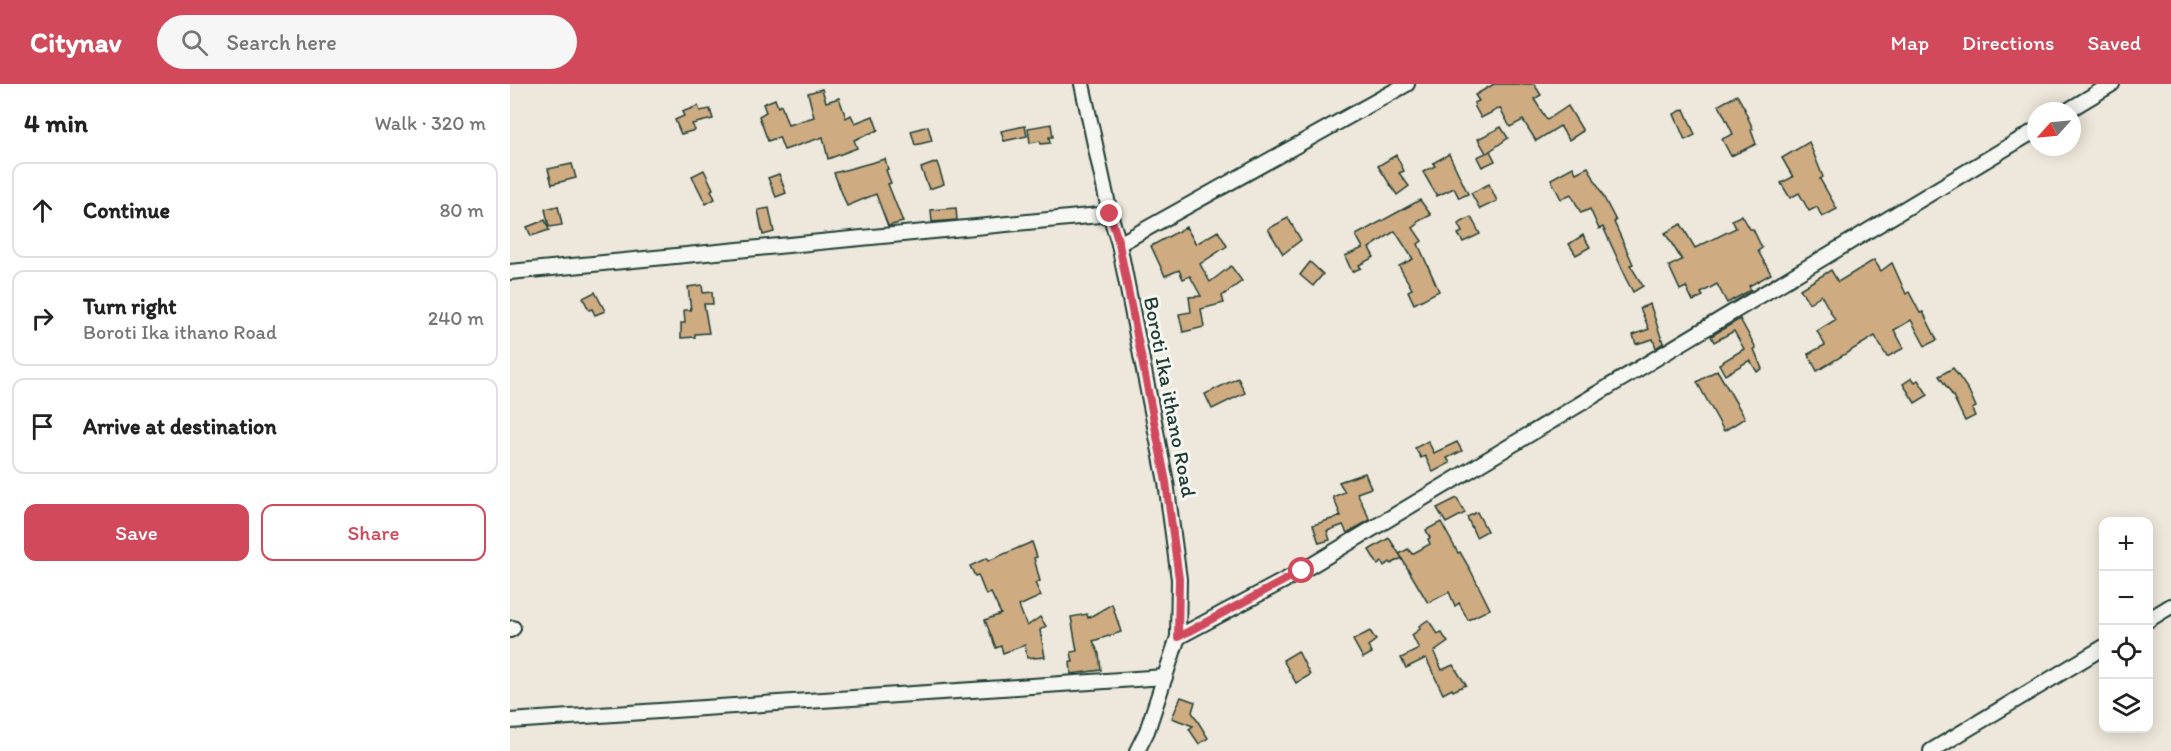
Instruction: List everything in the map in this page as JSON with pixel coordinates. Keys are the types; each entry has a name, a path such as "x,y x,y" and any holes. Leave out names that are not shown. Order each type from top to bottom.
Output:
{"street":[{"name":"Boroti Ika ithano Road","path":"1082,84 1110,214 1119,244 1166,482 1179,579 1178,637 1147,731 1137,751"},
{"path":"1119,244 1407,84"},
{"path":"2081,103 2112,84"},
{"path":"1178,637 1302,571 2027,135"},
{"path":"510,272 1110,214"},
{"path":"2153,617 2171,606"},
{"path":"1931,751 2099,649"},
{"path":"510,720 1165,677"}],"building":[{"path":"1494,84 1534,84 1541,95 1534,99 1547,120 1568,106 1583,131 1569,140 1560,126 1536,141 1523,120 1510,127 1500,108 1481,118 1475,107 1474,103 1479,101 1475,95"},
{"path":"822,89 826,102 839,98 846,118 851,115 855,123 873,116 878,130 854,140 857,148 828,159 823,137 784,150 779,137 768,141 759,116 766,112 763,104 775,99 778,107 781,105 788,125 814,117 808,93"},
{"path":"1737,95 1753,129 1751,130 1756,144 1731,156 1722,139 1733,134 1719,105"},
{"path":"698,106 700,111 710,109 713,119 692,124 695,130 681,134 675,120 684,116 682,112"},
{"path":"1684,109 1695,135 1685,140 1674,114"},
{"path":"1051,124 1053,137 1049,137 1050,143 1041,144 1040,141 1030,143 1028,128"},
{"path":"928,126 932,141 915,145 911,131"},
{"path":"1025,126 1027,136 1004,141 1001,131"},
{"path":"1501,127 1508,138 1487,153 1490,151 1495,161 1482,167 1477,157 1486,153 1478,139"},
{"path":"1809,142 1823,177 1820,179 1837,209 1822,217 1817,207 1809,211 1799,193 1790,198 1781,183 1793,177 1782,158"},
{"path":"1449,154 1468,194 1459,198 1454,188 1437,196 1423,172 1435,166 1433,163"},
{"path":"1396,155 1404,171 1399,173 1409,186 1397,195 1378,166"},
{"path":"885,159 891,183 888,184 903,222 888,226 876,194 847,206 834,173"},
{"path":"937,162 944,184 929,189 921,168"},
{"path":"572,164 576,178 552,184 548,169"},
{"path":"1573,167 1576,173 1588,167 1616,221 1614,222 1633,264 1630,265 1643,286 1633,292 1603,227 1599,229 1590,209 1581,213 1571,194 1561,199 1551,179"},
{"path":"704,170 715,199 706,204 692,176"},
{"path":"779,174 786,193 776,197 768,178"},
{"path":"1489,184 1497,201 1480,209 1471,193"},
{"path":"1420,200 1431,215 1417,222 1418,224 1413,228 1422,241 1418,244 1439,291 1414,304 1408,291 1412,289 1399,266 1413,259 1395,231 1369,248 1374,257 1359,265 1361,268 1352,272 1345,256 1363,248 1356,235"},
{"path":"558,206 562,225 549,227 545,209"},
{"path":"769,208 774,232 763,235 758,210"},
{"path":"956,208 957,220 932,222 931,210"},
{"path":"1742,215 1750,229 1753,229 1762,248 1758,251 1771,274 1749,286 1751,290 1727,303 1717,284 1701,293 1703,296 1693,301 1686,287 1680,290 1669,266 1682,260 1665,233 1681,224 1695,248 1736,228 1732,220"},
{"path":"1471,217 1480,234 1463,242 1458,234 1462,232 1458,224"},
{"path":"1288,218 1301,240 1283,254 1268,229"},
{"path":"545,220 549,230 531,236 527,227"},
{"path":"1186,227 1196,244 1218,231 1227,246 1200,264 1210,282 1231,266 1242,281 1222,296 1224,303 1201,309 1204,327 1183,332 1179,314 1191,312 1189,297 1201,296 1190,276 1183,279 1179,270 1165,276 1151,246"},
{"path":"1583,235 1590,247 1576,255 1569,244"},
{"path":"1874,260 1881,271 1892,263 1906,294 1909,292 1920,313 1923,312 1937,340 1925,346 1911,320 1894,330 1904,348 1887,357 1875,336 1817,371 1808,354 1825,345 1817,331 1835,320 1821,295 1809,303 1800,289 1831,270 1838,282"},
{"path":"1310,262 1323,274 1313,286 1300,275"},
{"path":"702,285 703,293 712,292 713,304 704,304 709,333 681,338 681,323 685,323 684,310 691,310 688,287"},
{"path":"595,292 605,311 595,315 592,309 589,310 583,298"},
{"path":"1650,304 1663,343 1656,348 1653,339 1636,344 1633,335 1649,329 1640,308"},
{"path":"1740,319 1756,348 1754,349 1762,369 1757,372 1750,360 1725,375 1719,364 1744,349 1734,331 1714,342 1711,336"},
{"path":"1953,368 1969,391 1976,407 1972,409 1975,416 1965,421 1953,396 1939,376"},
{"path":"1717,370 1745,418 1724,431 1697,382"},
{"path":"1238,378 1245,393 1212,409 1205,394"},
{"path":"1912,378 1915,382 1918,380 1928,395 1915,403 1903,384"},
{"path":"1428,441 1434,453 1457,442 1462,451 1447,458 1450,463 1433,472 1425,456 1421,458 1415,448"},
{"path":"1365,473 1371,488 1357,493 1370,520 1347,533 1343,525 1327,531 1330,540 1319,543 1313,525 1341,516 1333,497 1345,492 1339,482"},
{"path":"1457,498 1465,513 1446,523 1437,508"},
{"path":"1477,512 1487,531 1476,537 1467,517"},
{"path":"1441,522 1471,571 1490,609 1468,620 1459,603 1455,606 1449,592 1428,603 1399,554 1408,549 1412,554 1430,544 1426,530"},
{"path":"1389,538 1402,558 1391,564 1390,562 1384,566 1382,562 1378,565 1369,550"},
{"path":"1032,542 1037,557 1034,558 1040,581 1035,583 1041,596 1019,606 1027,626 1040,617 1046,626 1040,630 1045,657 1027,658 1025,645 1003,653 1001,646 996,648 985,620 1001,614 991,593 986,595 978,575 975,576 970,566 987,558 988,561"},
{"path":"1112,604 1121,632 1093,641 1099,654 1101,670 1071,674 1070,662 1073,662 1071,652 1077,651 1071,617 1087,614 1088,618"},
{"path":"1428,620 1438,634 1441,632 1448,642 1434,652 1442,670 1453,665 1466,685 1443,694 1426,658 1406,668 1401,658 1419,649 1412,635"},
{"path":"1370,631 1376,640 1368,646 1372,653 1363,658 1353,640"},
{"path":"1298,651 1310,675 1296,683 1283,660"},
{"path":"1181,697 1195,702 1192,712 1208,738 1199,744 1189,729 1193,726 1172,718"}],"route":[{"path":"1110,214 1119,244 1166,482 1179,579 1178,637 1302,571"}]}
